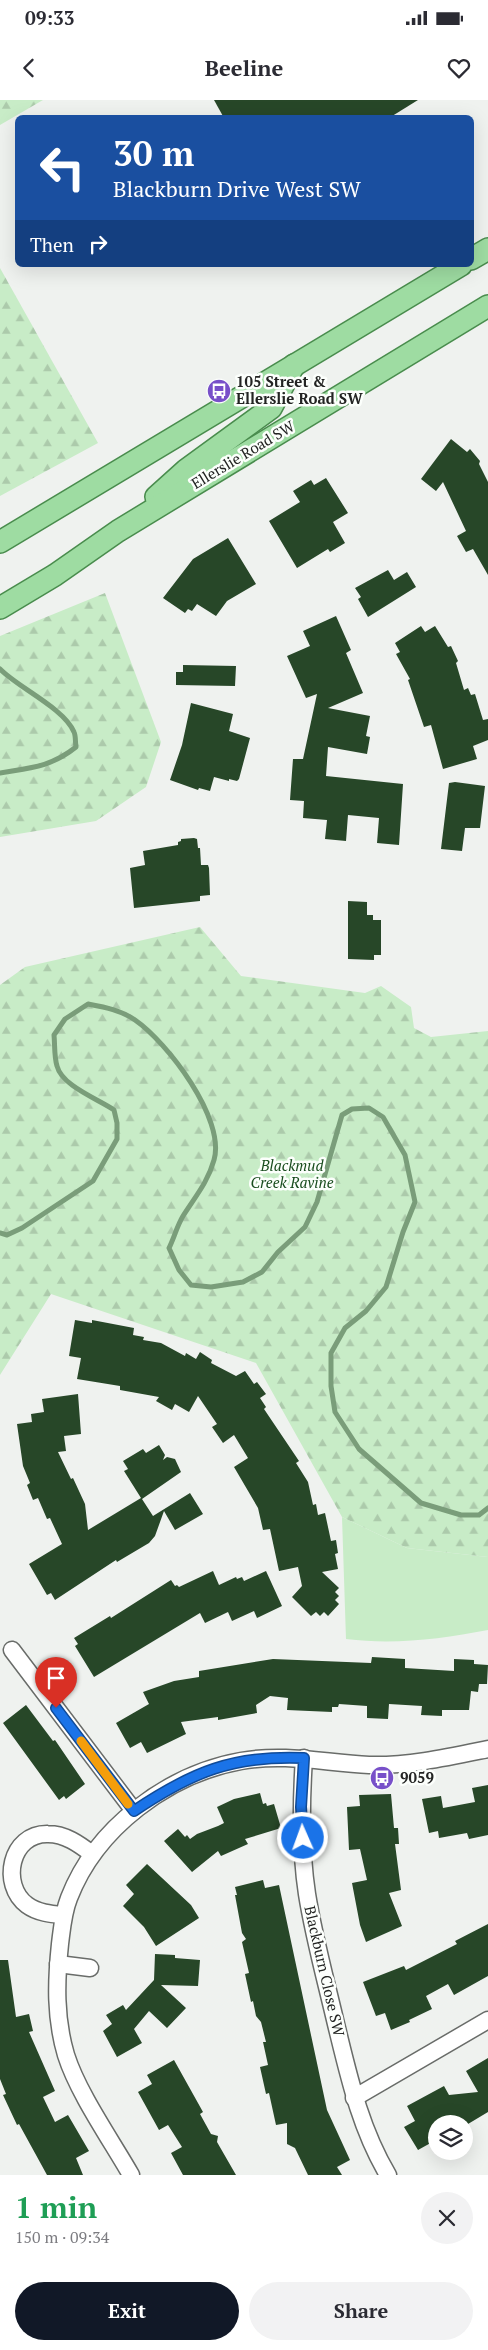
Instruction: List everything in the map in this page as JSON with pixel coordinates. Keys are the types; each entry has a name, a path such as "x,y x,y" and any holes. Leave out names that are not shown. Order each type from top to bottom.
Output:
{"main road":[{"path":"474,257 488,249"},
{"path":"0,542 458,267"},
{"name":"Ellerslie Road SW","path":"0,608 55,575 118,531 488,306"},
{"path":"118,531 186,470 271,408 294,365"}],"street":[{"path":"12,1650 134,1811"},
{"path":"131,2175 79,2085 67,2056 58,2018 56,1995 63,1915 68,1898 92,1854 134,1811 179,1783 220,1766 256,1758 304,1758 344,1763 390,1764 442,1758 488,1749"},
{"name":"Blackburn Close SW","path":"304,1758 301,1807 307,1894 354,2098 365,2131 388,2175"},
{"path":"63,1915 45,1913 26,1905 16,1894 9,1870 12,1857 21,1844 33,1836 47,1834 64,1837 81,1845 92,1854"},
{"path":"58,1964 90,1968"},
{"path":"354,2098 488,2020"}],"green space":[{"path":"0,100 43,100 15,115 0,125"},
{"path":"0,268 98,443 0,496"},
{"path":"105,593 161,742 146,787 96,821 0,837 0,636"},
{"name":"Blackmud Creek Ravine","path":"200,927 241,976 365,993 381,986 411,1007 414,1028 431,1037 488,1031 488,1557 407,1548 342,1517 256,1363 51,1294 0,1375 0,985 25,967"},
{"path":"342,1517 407,1548 488,1557 488,1630 417,1640 364,1641 346,1639"}],"building":[{"path":"214,100 418,100 394,115 222,115"},
{"path":"451,439 467,452 470,449 480,461 479,464 488,482 488,575 473,549 466,552 457,536 466,531 443,482 436,491 421,479"},
{"path":"326,478 348,513 333,522 345,543 330,552 328,549 297,568 269,521 300,502 293,491 311,480 314,485"},
{"path":"228,538 256,584 227,601 216,616 197,604 192,611 188,609 185,613 163,598 193,559"},
{"path":"388,570 394,580 407,572 416,587 368,617 358,599 361,597 355,588"},
{"path":"336,616 351,650 346,653 363,693 328,708 370,716 366,736 370,737 367,754 328,747 326,776 403,784 399,845 377,843 379,818 348,815 346,841 325,839 327,820 303,818 304,801 290,800 293,759 303,759 317,694 306,698 287,656 310,646 303,631"},
{"path":"421,626 425,632 435,626 448,647 451,646 458,661 456,663 464,690 468,688 471,695 475,694 483,720 488,719 488,740 473,746 477,759 443,769 431,725 424,727 408,680 410,679 396,654 400,652 395,643"},
{"path":"183,665 236,666 235,686 176,685 176,672 183,672"},
{"path":"191,703 233,714 229,731 250,738 237,781 214,777 210,791 199,788 198,790 170,780 182,745"},
{"path":"449,783 485,786 480,828 465,828 462,851 441,849"},
{"path":"181,839 197,839 198,848 200,848 201,865 208,865 209,868 210,895 200,896 200,901 134,908 130,868 145,865 143,851 178,845"},
{"path":"348,901 367,902 367,915 373,915 373,920 381,920 381,955 374,955 374,960 348,959"},
{"path":"75,1320 92,1323 92,1320 134,1328 133,1335 144,1337 143,1340 161,1343 185,1356 186,1353 196,1359 200,1352 212,1360 211,1363 236,1376 245,1371 254,1384 257,1382 266,1394 260,1398 266,1407 264,1409 299,1461 296,1463 308,1482 313,1505 316,1504 318,1515 325,1513 331,1541 336,1540 338,1553 335,1554 338,1569 322,1572 339,1588 335,1592 339,1596 335,1600 339,1604 328,1616 324,1612 320,1616 316,1612 311,1616 292,1597 302,1586 298,1567 279,1571 270,1529 263,1530 258,1508 234,1467 248,1458 234,1435 223,1443 212,1427 217,1424 198,1396 189,1412 175,1404 172,1410 156,1401 159,1397 120,1390 120,1386 77,1379 81,1358 69,1356"},
{"path":"78,1394 81,1434 64,1436 66,1451 58,1452 85,1504 88,1530 141,1498 124,1471 128,1469 123,1461 143,1449 146,1453 159,1445 165,1455 163,1460 167,1457 175,1459 181,1472 142,1499 153,1516 190,1493 203,1514 175,1530 164,1511 155,1536 149,1543 117,1562 116,1560 55,1600 51,1593 47,1595 29,1564 62,1544 50,1518 47,1519 38,1498 33,1500 27,1485 30,1483 23,1466 17,1424 32,1422 31,1414 44,1412 42,1399"},
{"path":"213,1571 219,1585 236,1577 237,1579 242,1577 244,1581 266,1571 282,1606 257,1618 254,1611 232,1621 228,1612 205,1623 200,1613 94,1677 75,1646 78,1644 74,1638 110,1616 111,1618 171,1580 175,1586 179,1587"},
{"path":"372,1657 405,1659 405,1668 454,1671 454,1659 474,1660 474,1664 488,1665 487,1684 479,1684 478,1692 471,1691 469,1710 442,1710 442,1716 421,1715 422,1706 389,1704 388,1719 367,1718 367,1706 339,1704 338,1707 332,1707 332,1712 287,1710 288,1698 270,1696 256,1705 257,1713 218,1720 218,1717 181,1722 186,1734 147,1753 141,1742 130,1748 116,1723 149,1704 143,1692 174,1681 199,1677 199,1671 273,1659 371,1663"},
{"path":"26,1705 53,1741 55,1740 85,1784 66,1799 64,1796 59,1800 3,1723"},
{"path":"488,1785 488,1835 469,1839 467,1833 439,1838 438,1831 429,1833 422,1799 441,1796 443,1808 475,1802 472,1788"},
{"path":"260,1793 263,1804 266,1803 267,1806 274,1804 281,1828 245,1839 248,1844 221,1856 218,1851 192,1872 164,1841 178,1829 185,1837 187,1835 190,1839 197,1834 224,1823 217,1807 234,1799"},
{"path":"391,1794 394,1828 398,1828 399,1844 395,1844 401,1890 389,1893 402,1926 366,1942 360,1925 352,1883 367,1880 360,1849 349,1850 347,1807 360,1806 359,1795"},
{"path":"147,1864 191,1905 199,1918 156,1946 144,1927 123,1906 134,1894 126,1885"},
{"path":"263,1880 265,1888 279,1885 327,2110 350,2160 337,2167 342,2175 308,2175 295,2148 287,2144 287,2123 276,2125 269,2093 266,2094 260,2067 268,2065 263,2042 266,2042 261,2022 256,2016 253,2001 251,2002 245,1974 249,1973 242,1942 246,1939 242,1933 235,1895 237,1895 235,1887"},
{"path":"488,1924 488,1976 454,1995 448,1984 426,1996 432,2009 409,2020 410,2022 391,2030 385,2013 376,2016 363,1982 404,1966 406,1970 457,1944 455,1941"},
{"path":"155,1954 175,1955 175,1958 200,1960 198,1986 161,1985 186,2008 167,2028 149,2011 134,2029 142,2043 117,2057 103,2031 112,2024 106,2015 123,2005 126,2010 154,1980"},
{"path":"0,1960 8,1960 16,2017 29,2014 33,2031 29,2032 55,2091 43,2097 55,2122 68,2115 89,2151 76,2158 83,2175 47,2175 19,2124 17,2125 3,2095 6,2094 0,2079"},
{"path":"488,2058 488,2112 473,2121 473,2115 428,2115 428,2144 418,2150 404,2127 415,2121 407,2106 444,2086 449,2095 478,2092 466,2071"},
{"path":"174,2060 203,2112 200,2114 211,2134 218,2136 217,2142 236,2175 183,2175 171,2153 182,2147 168,2125 159,2130 138,2092 152,2084 147,2075"}],"waterway":[{"path":"0,669 51,706 69,723 75,735 76,747 49,763 0,773"},
{"path":"0,1233 7,1235 22,1228 93,1181 117,1139 117,1123 114,1110 73,1086 60,1073 56,1062 54,1035 65,1019 88,1004 118,1011 135,1020 163,1045 191,1083 203,1103 211,1124 215,1143 214,1160 201,1189 181,1220 169,1248 179,1270 191,1285 211,1287 243,1282 262,1272 278,1252 305,1227 317,1202 342,1115 352,1109 369,1108 383,1117 405,1155 415,1202 403,1232 386,1287 366,1311 345,1328 331,1353 331,1386 335,1412 359,1449 421,1503 461,1515 479,1515 488,1508"}],"slow traffic":[{"path":"81,1741 128,1804"}],"place":[{"name":"105 Street & Ellerslie Road SW","path":"219,391"},
{"name":"9059","path":"382,1778"}],"route":[{"path":"56,1708 134,1811 179,1783 220,1766 256,1758 304,1758 301,1807 303,1838"}]}
